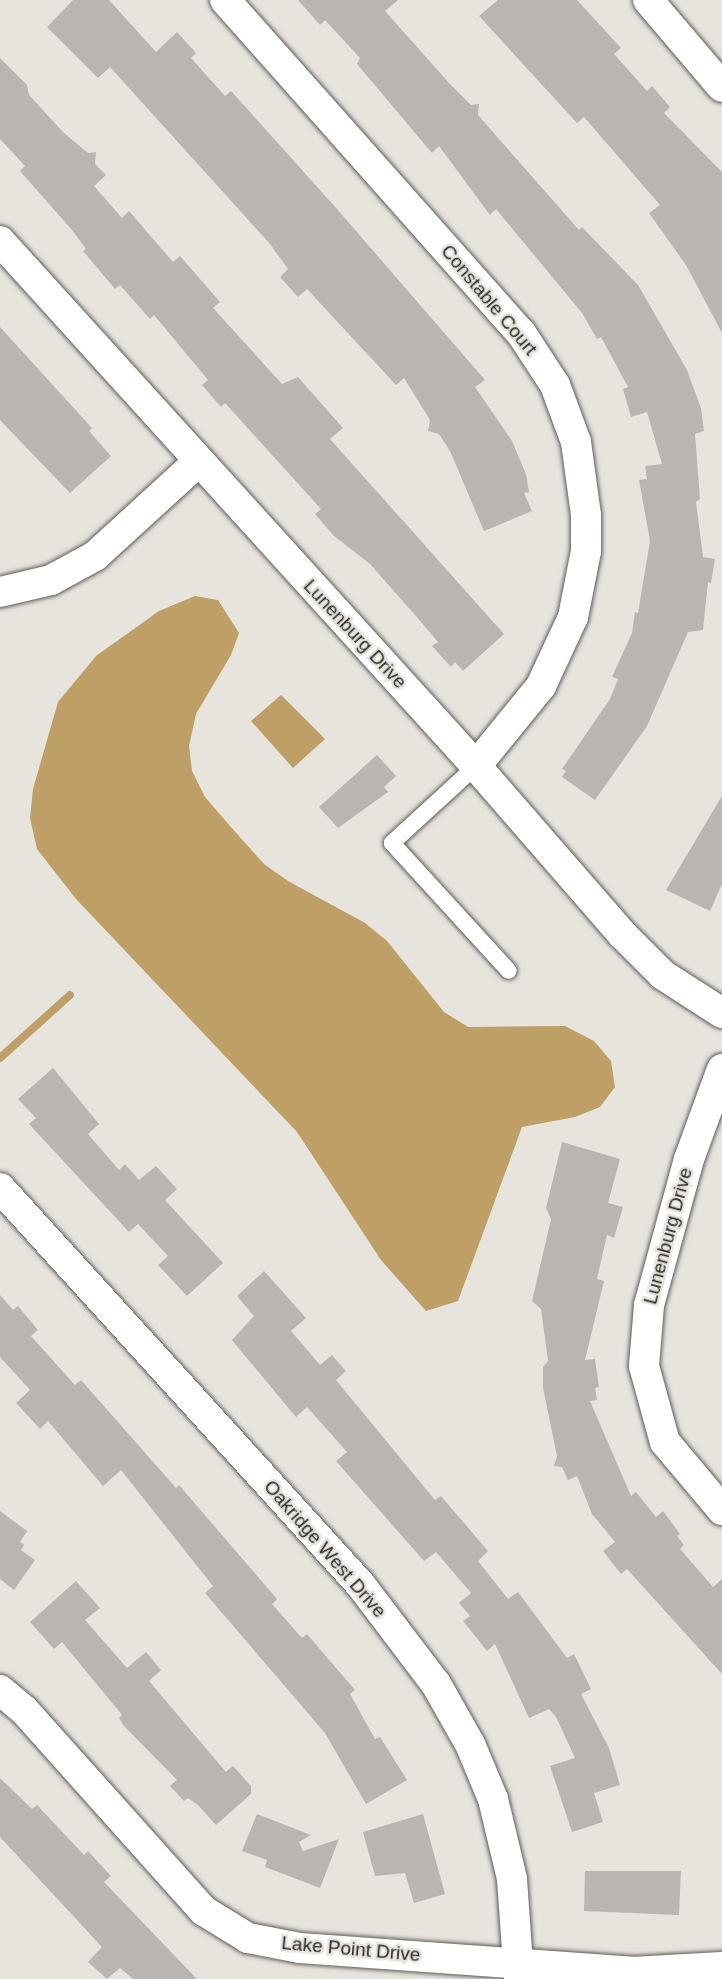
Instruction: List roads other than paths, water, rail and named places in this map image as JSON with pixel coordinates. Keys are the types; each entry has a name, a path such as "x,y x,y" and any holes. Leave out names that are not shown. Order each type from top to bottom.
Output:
{"street":[{"name":"Constable Court","path":"225,0 521,333 555,385 576,442 586,515 586,551 573,617 541,687 476,766"},
{"path":"649,0 722,87"},
{"name":"Lunenburg Drive","path":"0,241 197,463 476,766 622,934 663,975 722,1013"},
{"path":"0,592 51,580 95,556 197,463"},
{"name":"Lunenburg Drive","path":"722,1069 688,1159 652,1292 644,1366 665,1442 722,1510"},
{"name":"Oakridge West Drive","path":"0,1188 360,1584 436,1684 470,1744 493,1800 512,1879 520,1970"},
{"name":"Lake Point Drive","path":"0,1690 24,1710 204,1911 248,1938 300,1948 520,1970 632,1972 722,1967"}],"lane":[{"path":"476,766 392,843 509,971"}],"waterway":[{"path":"0,1058 70,995"}]}
